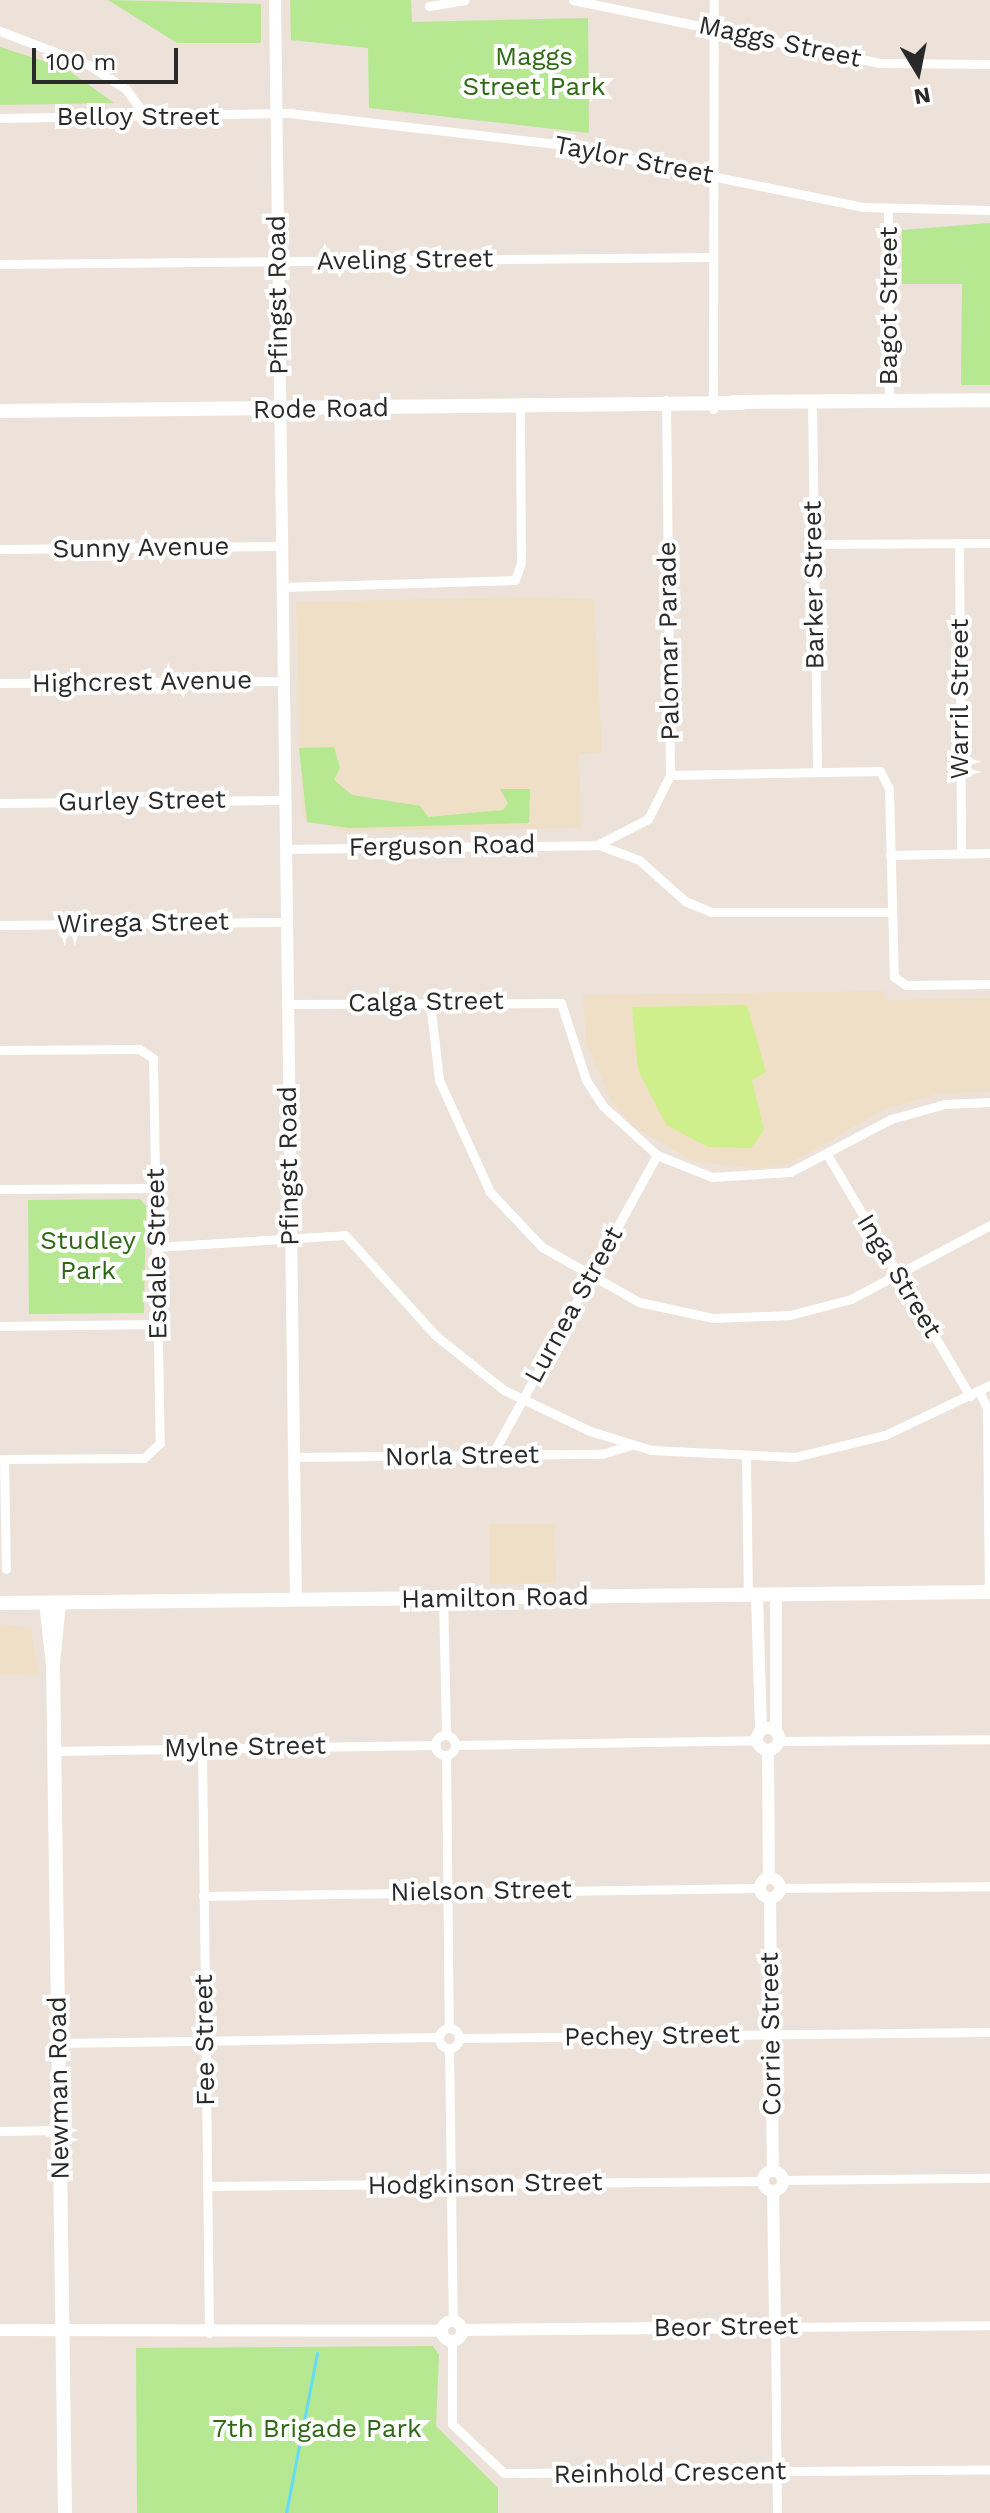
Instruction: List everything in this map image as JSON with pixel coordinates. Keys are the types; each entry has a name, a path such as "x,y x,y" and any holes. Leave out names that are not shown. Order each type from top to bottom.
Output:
{"main road":[{"name":"Rode Road","path":"0,411 990,400"},
{"name":"Hamilton Road","path":"0,1603 989,1592"},
{"name":"Newman Road","path":"53,1603 65,2513"}],"street":[{"name":"Pfingst Road","path":"275,0 296,1600"},
{"path":"429,6 465,0"},
{"name":"Maggs Street","path":"573,0 879,63 990,64"},
{"path":"713,404 714,0"},
{"path":"0,31 89,65 126,89 146,117"},
{"name":"Belloy Street","path":"0,118 276,115"},
{"name":"Taylor Street","path":"276,115 556,144 888,210 990,210"},
{"name":"Bagot Street","path":"888,210 889,402"},
{"name":"Aveling Street","path":"0,264 713,257"},
{"name":"Barker Street","path":"812,403 817,767"},
{"name":"Palomar Parade","path":"599,845 648,819 670,775 666,405"},
{"path":"283,587 515,580 521,563 520,406"},
{"path":"814,544 990,543"},
{"name":"Warril Street","path":"959,544 961,853"},
{"name":"Sunny Avenue","path":"0,549 282,546"},
{"name":"Highcrest Avenue","path":"0,683 283,684"},
{"path":"670,775 817,767 871,767 884,774 895,979 906,985 990,984"},
{"name":"Gurley Street","path":"0,803 285,800"},
{"path":"599,845 639,860 685,901 711,912 891,912"},
{"name":"Ferguson Road","path":"285,849 599,845"},
{"path":"890,855 990,853"},
{"name":"Wirega Street","path":"0,925 286,922"},
{"path":"430,1002 439,1080 471,1160 527,1232 590,1278 656,1307 713,1318 772,1318 851,1299 990,1225"},
{"name":"Calga Street","path":"287,1004 430,1002 565,1005 586,1080 657,1155"},
{"name":"Esdale Street","path":"0,1050 150,1054 157,1188 158,1324 155,1455 2,1459"},
{"path":"657,1155 726,1178 776,1175 828,1156 898,1117 990,1102"},
{"name":"Lurnea Street","path":"492,1455 657,1155"},
{"name":"Inga Street","path":"828,1156 899,1275 987,1408 989,1592"},
{"path":"0,1189 157,1188"},
{"path":"156,1247 290,1242 329,1232 351,1238 435,1335 521,1402 629,1446 746,1457 795,1457 871,1439 990,1385"},
{"path":"0,1326 158,1324"},
{"name":"Norla Street","path":"293,1457 602,1454 629,1446"},
{"path":"746,1457 759,1735 768,1750 764,1883 770,1898 779,1888"},
{"path":"2,1459 6,1569"},
{"path":"768,1750 778,1736 776,1595"},
{"path":"443,1598 446,1735 455,1745"},
{"path":"446,1735 436,1745 446,1755"},
{"path":"449,2048 459,2038 449,2028 446,1755 455,1745 759,1735 990,1739"},
{"name":"Mylne Street","path":"54,1751 436,1745"},
{"name":"Fee Street","path":"202,1748 209,2333"},
{"path":"764,1883 779,1888 990,1886"},
{"name":"Nielson Street","path":"203,1896 764,1883"},
{"name":"Corrie Street","path":"770,1898 773,2171"},
{"path":"58,2043 439,2037 449,2028"},
{"name":"Pechey Street","path":"459,2038 990,2032"},
{"path":"439,2037 449,2048 451,2184 458,2326 452,2342 442,2331"},
{"path":"0,2131 59,2130"},
{"path":"773,2191 763,2181 773,2171 783,2180 990,2178"},
{"path":"777,2513 773,2191 783,2180"},
{"name":"Hodgkinson Street","path":"207,2186 763,2181"},
{"name":"Beor Street","path":"458,2326 990,2325"},
{"path":"0,2330 209,2333 442,2331 458,2326"},
{"name":"Reinhold Crescent","path":"452,2342 452,2424 504,2473 990,2470"}],"shaded area":[{"path":"534,597 594,599 602,753 579,754 581,828 344,831 302,817 296,602"},
{"path":"884,991 885,1000 990,998 990,1092 941,1093 887,1108 792,1162 759,1169 693,1161 636,1128 613,1104 586,1045 583,995"},
{"path":"489,1524 555,1524 556,1583 489,1584"},
{"path":"0,1624 31,1628 39,1674 0,1675"}],"green space":[{"path":"108,0 261,4 261,43 177,43"},
{"name":"Maggs Street Park","path":"290,0 411,0 412,22 588,18 589,133 369,108 368,48 291,40"},
{"path":"0,47 65,68 114,103 0,105"},
{"path":"990,223 990,385 961,385 962,284 902,284 902,230"},
{"path":"334,747 340,768 334,780 352,795 420,806 428,817 503,810 508,803 500,789 530,789 529,823 349,828 307,822 299,748"},
{"path":"747,1005 766,1072 752,1080 764,1130 751,1148 708,1147 666,1125 638,1070 632,1007"},
{"name":"Studley Park","path":"140,1199 146,1206 144,1313 29,1314 28,1200"},
{"name":"7th Brigade Park","path":"433,2346 439,2355 436,2426 498,2488 498,2513 137,2513 136,2348"}],"waterway":[{"path":"286,2513 317,2353"}]}
